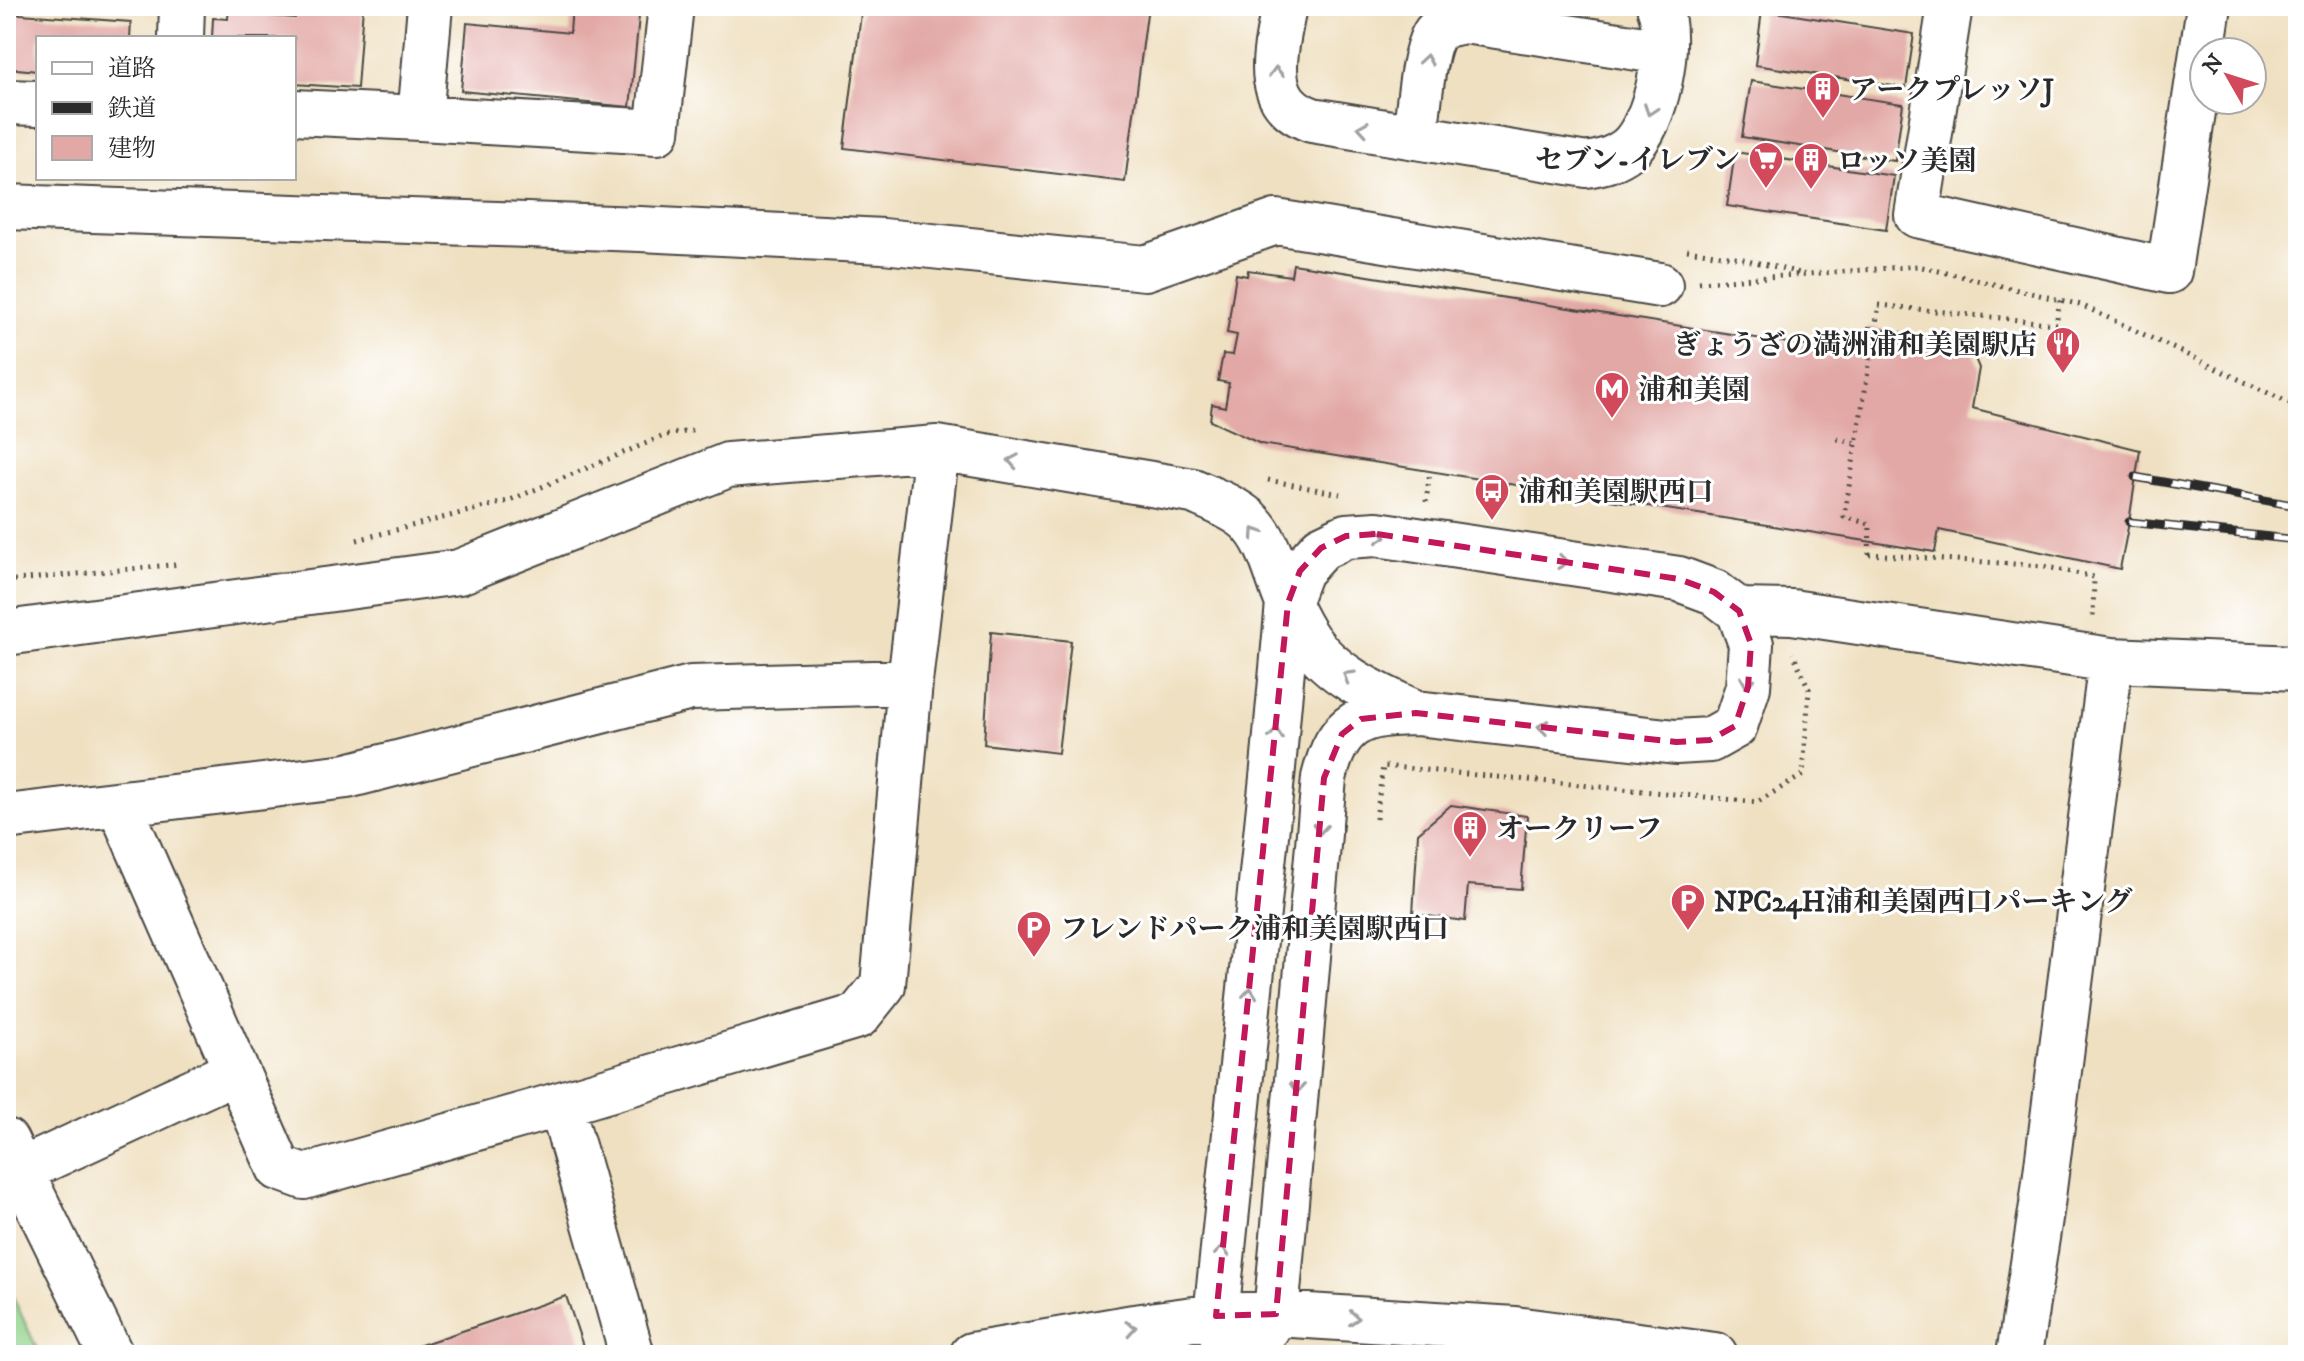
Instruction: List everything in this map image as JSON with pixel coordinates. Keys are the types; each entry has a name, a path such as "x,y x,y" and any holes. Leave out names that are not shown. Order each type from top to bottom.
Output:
{"street":[{"path":"181,36 182,6"},
{"path":"420,118 430,6"},
{"path":"296,112 657,132 671,6"},
{"path":"1284,6 1275,63 1276,86 1284,103 1297,115 1587,165 1609,161 1629,148 1641,133 1652,107 1665,38 1659,6"},
{"path":"1950,6 1917,215 2169,271 2209,6"},
{"path":"1415,137 1428,46 1436,32 1448,24 1465,21 1663,52"},
{"path":"6,102 36,103"},
{"path":"6,207 640,229 883,241 1145,268 1276,222 1660,285"},
{"path":"119,804 279,1168 304,1177 858,1016 883,985 910,682 937,448"},
{"path":"6,633 459,572 728,465 937,448 1193,491 1223,505 1248,521 1267,548 1288,603 1310,642 1330,666 1370,691 1416,713"},
{"path":"1222,1335 1288,603 1300,571 1321,548 1346,536 1377,534 1679,579 1714,592 1739,611 1751,644 1748,687 1735,726 1710,740 1676,742 1416,713 1384,713 1361,719 1342,734 1330,755 1324,778 1276,1314 1251,1355"},
{"path":"1739,611 1792,612 2111,660 2298,668"},
{"path":"2019,1355 2042,1205 2111,660"},
{"path":"6,817 347,776 691,688 910,682"},
{"path":"111,1355 13,1156 236,1071"},
{"path":"561,1104 632,1355"},
{"path":"972,1355 1119,1330 1222,1335 1276,1314 1515,1329 1715,1355"}],"path":[{"path":"1687,250 1735,257 1805,274"},
{"path":"1660,285 1918,266 2081,305 2298,407"},
{"path":"2060,300 2056,324 1879,305 1844,517 1870,524 1869,554 2043,566 2094,577 2093,619"},
{"path":"349,542 508,501 666,435 712,427"},
{"path":"1837,439 1856,443"},
{"path":"1425,509 1430,471"},
{"path":"6,581 195,562"}],"highlighted area":[{"path":"1377,534 1679,579 1714,592 1739,611 1751,644 1748,687 1735,726 1710,740 1676,742 1416,713 1361,719 1342,734 1324,778 1276,1314 1216,1316 1288,603 1300,571 1321,548 1346,536"}],"green space":[{"path":"6,1282 40,1355 6,1355"}],"building":[{"path":"229,6 257,6 259,15 295,18 296,6 363,6 357,88 296,84 296,36 212,36 213,18 228,19"},
{"path":"572,6 640,6 630,107 461,91 467,23 570,33"},
{"path":"862,6 1148,6 1125,182 844,148"},
{"path":"1762,10 1914,34 1906,88 1755,65"},
{"path":"6,13 131,22 130,36 36,36 36,71 6,68"},
{"name":"アークプレッソJ","path":"1751,81 1903,104 1895,161 1742,137"},
{"name":"ロッソ美園","path":"1735,152 1894,176 1886,230 1727,206"},
{"path":"1293,264 1863,355 1868,327 1969,344 1979,368 1972,408 2140,450 2120,569 1939,530 1935,552 1261,444 1210,421 1212,404 1225,407 1229,383 1218,381 1223,354 1233,355 1237,335 1227,333 1236,274 1247,276 1248,270 1291,276"},
{"path":"991,632 1071,641 1058,753 984,744"},
{"name":"オークリーフ","path":"1451,805 1527,816 1521,889 1468,885 1465,921 1413,914 1418,833"},
{"path":"566,1296 586,1355 394,1355 394,1354"}],"railway":[{"path":"2135,477 2298,506"},
{"path":"2129,522 2298,540"}],"place":[{"name":"アークプレッソJ","path":"1823,120"},
{"name":"セブン-イレブン","path":"1766,190"},
{"name":"ロッソ美園","path":"1811,191"},
{"name":"ぎょうざの満洲浦和美園駅店","path":"2063,375"},
{"name":"浦和美園","path":"1612,420"},
{"name":"浦和美園駅西口","path":"1492,522"},
{"name":"オークリーフ","path":"1470,859"},
{"name":"NPC24H浦和美園西口パーキング","path":"1688,932"},
{"name":"フレンドパーク浦和美園駅西口","path":"1034,959"}]}
